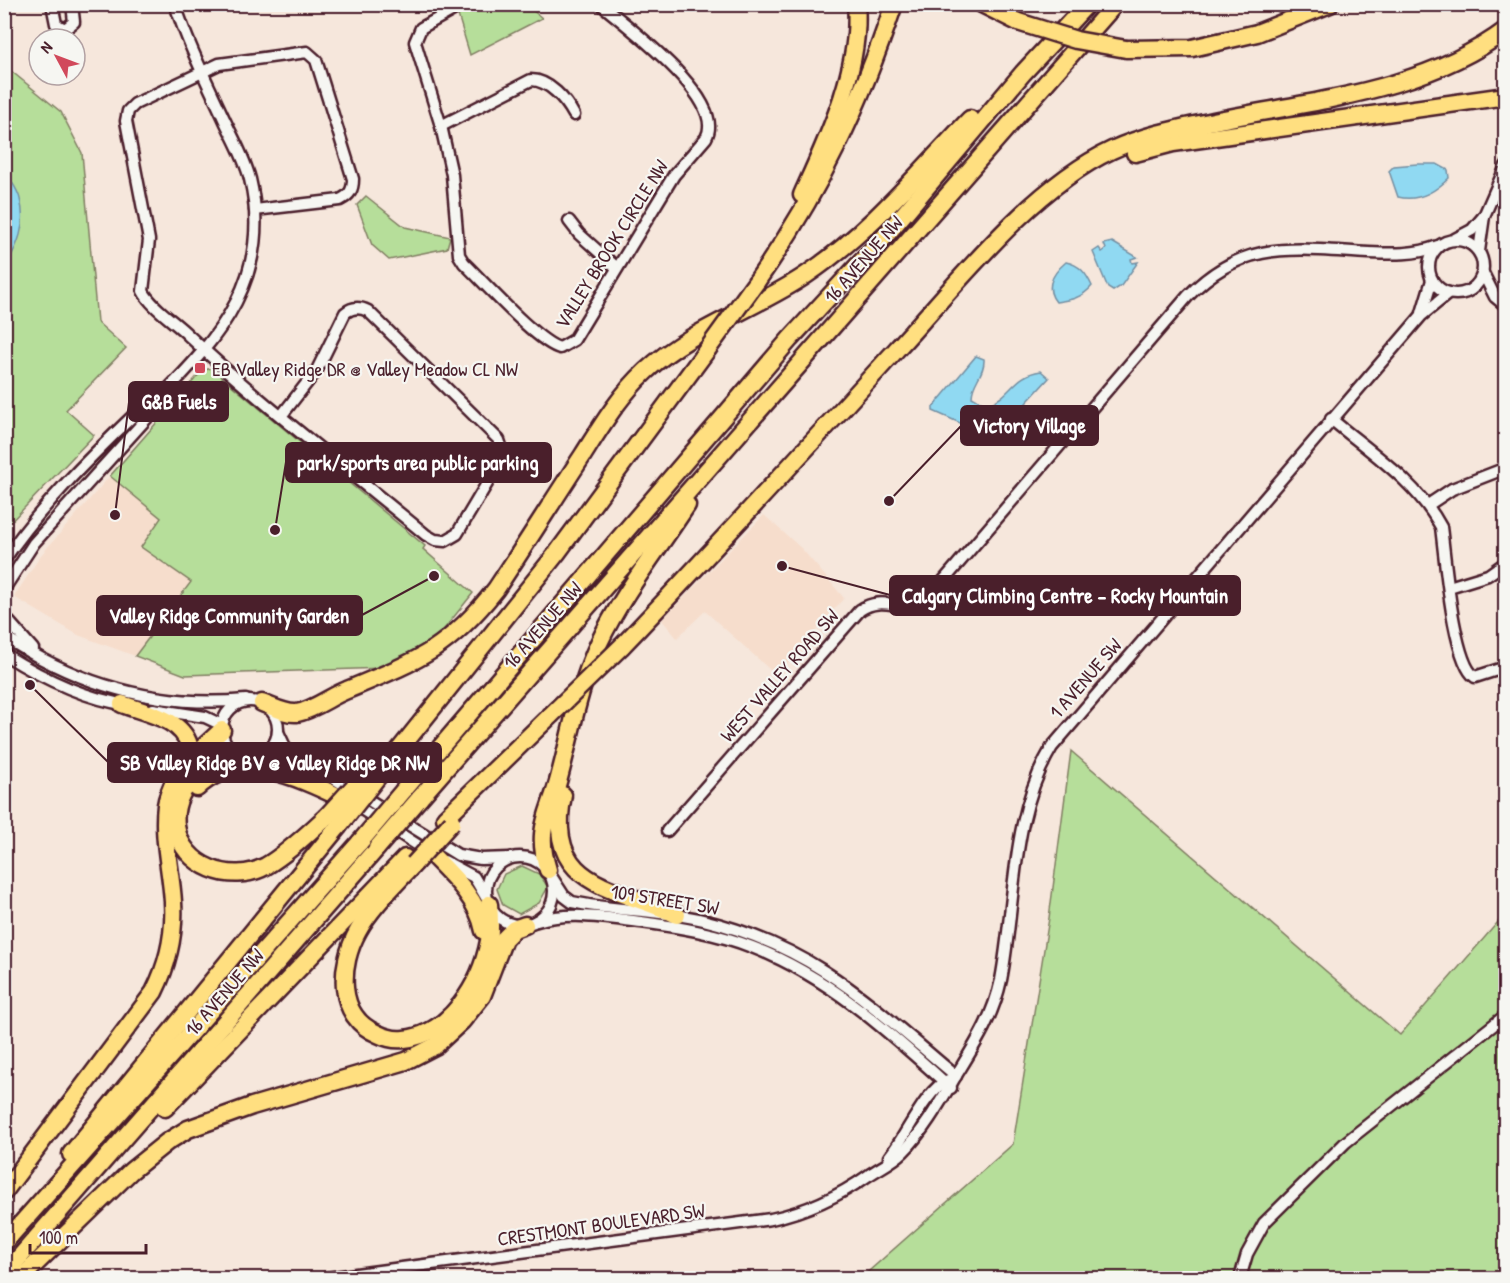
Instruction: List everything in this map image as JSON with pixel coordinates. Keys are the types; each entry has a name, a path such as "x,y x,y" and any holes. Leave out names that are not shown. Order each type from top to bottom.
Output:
{"highway":[{"path":"757,281 794,215 836,114 848,74 856,4"},
{"path":"4,1237 30,1202 153,1055 332,822 452,682 556,553 757,281 796,224 824,177 852,117 894,4"},
{"path":"982,4 1018,22 1076,40 1126,49 1192,48 1257,33 1330,4"},
{"name":"16 AVENUE NW","path":"4,1275 377,848 412,794 752,384 887,234 1023,74 1087,4"},
{"name":"16 AVENUE NW","path":"4,1243 360,842 412,794 719,457 1114,4"},
{"path":"22,1255 501,765 621,646 768,492 981,257 1069,174 1123,146 1162,132 1373,88 1418,75 1459,59 1506,30"},
{"path":"254,702 286,712 304,711 346,690 400,669 443,644 482,607 609,415 644,372 681,344 795,282 837,252 868,226 998,90 1023,74"},
{"path":"1040,199 1095,170 1142,150 1238,133 1506,96"},
{"path":"550,873 543,855 542,828 555,794 598,643 629,590 719,457"},
{"path":"4,1192 138,1015 164,972 173,922 164,835 166,803 189,745 181,729 167,720 122,704"},
{"path":"179,770 222,728"},
{"path":"566,750 559,828 572,863 588,879 606,890 652,903 677,915"},
{"path":"253,756 215,762 201,771 178,802 176,827 185,848 195,860 213,871 237,875 264,867 332,822"},
{"path":"176,815 204,780 224,772 250,768 274,770 352,803"},
{"path":"430,853 466,892 476,907 484,929 483,962"},
{"path":"409,861 358,931 348,957 344,983 347,1003 356,1019 368,1030 387,1038 404,1040 427,1034 460,1005 475,983 489,940 488,902"},
{"path":"21,1278 131,1171 166,1142 188,1129 243,1109 395,1065 435,1046 462,1021 482,996 504,939 514,929 531,923"}],"street":[{"path":"52,4 56,24 65,29 74,22 72,4"},
{"path":"4,560 32,523 72,479 136,412 154,402 220,332 242,295 254,250 255,210 244,160 202,71 175,4"},
{"name":"VALLEY BROOK CIRCLE NW","path":"462,5 424,26 416,34 416,45 441,126 452,175 460,258 514,312 551,344 564,347 574,340 674,175 706,138 710,124 695,91 680,74 601,4"},
{"path":"255,210 340,200 352,190 353,179 316,60 306,52 300,51 219,64 133,106 126,121 149,240 143,291 203,349 282,415 363,482 426,535 435,540 445,541 459,531 501,461 503,447 499,440 368,311 361,308 345,313 317,370 282,415"},
{"path":"441,126 531,80 544,82 567,103 574,115"},
{"path":"1404,253 1425,265 1439,288 1449,293 1460,294 1479,283 1483,273 1483,262 1479,251 1484,216 1506,166"},
{"path":"1431,277 1430,259 1438,246 1463,237 1484,216"},
{"path":"569,221 579,234 617,268"},
{"path":"1455,239 1471,244 1479,251"},
{"name":"WEST VALLEY ROAD SW","path":"667,831 860,610 878,603 909,606 925,601 933,593 1188,296 1211,274 1234,260 1267,251 1404,253 1438,246"},
{"path":"1483,273 1495,297"},
{"name":"1 AVENUE SW","path":"1421,316 1431,277"},
{"path":"1470,290 1495,297 1506,306"},
{"name":"1 AVENUE SW","path":"956,1076 983,1034 995,1004 1005,954 1024,812 1044,760 1059,736 1331,418 1421,316 1449,293"},
{"path":"4,602 6,586 34,543 148,417 154,402"},
{"path":"1331,418 1413,489 1428,505 1441,527 1457,641 1468,671 1475,677 1506,667"},
{"path":"363,482 379,465"},
{"path":"1428,505 1452,489 1506,468"},
{"path":"1449,587 1488,575 1502,565"},
{"path":"4,616 46,662"},
{"path":"4,636 46,662 88,681 119,691 189,702 254,702 273,712 278,732 286,749 458,855 481,859 522,856 534,859 550,873 555,888 553,901 547,913 531,923 506,922 496,915 474,877 430,853 285,762 273,756 253,756 229,748 222,728 206,717 122,704 56,683 4,654"},
{"path":"222,728 232,706 254,702"},
{"path":"253,756 272,746 278,732"},
{"path":"488,902 486,887 490,874 498,864 510,858"},
{"name":"109 STREET SW","path":"550,873 558,889 572,902 677,915 744,932 810,962 869,1001 956,1076"},
{"name":"109 STREET SW","path":"531,923 551,917 607,918 685,928 752,947 803,971 839,993 947,1085"},
{"path":"1240,1278 1247,1254 1264,1223 1346,1142 1506,1015"},
{"path":"947,1085 956,1076"},
{"name":"CRESTMONT BOULEVARD SW","path":"326,1278 771,1219 823,1204 871,1174 897,1148 947,1085"}],"shaded area":[{"path":"110,476 161,518 141,547 191,582 135,656 78,635 14,597 41,555"},
{"path":"764,515 802,549 844,598 777,676 705,611 677,638 662,620"}],"green space":[{"path":"479,5 526,5 542,18 470,55 458,15"},
{"path":"5,66 27,84 27,87 31,87 61,112 82,153 97,322 126,348 66,410 94,435 5,528"},
{"path":"366,196 405,227 450,237 447,248 389,260 372,245 357,205"},
{"path":"211,368 425,546 423,549 473,593 441,633 415,657 384,668 185,675 135,656 191,582 141,547 161,518 110,476 202,371"},
{"path":"1071,751 1400,1035 1505,914 1505,1278 861,1278 1013,1144 1049,918"},
{"path":"522,866 539,874 548,887 539,903 519,914 503,905 497,889 504,874"}],"water":[{"path":"1437,164 1448,170 1449,178 1426,195 1412,198 1398,197 1389,171 1394,166"},
{"path":"4,169 19,195 22,209 20,235 5,267"},
{"path":"1112,242 1137,257 1131,259 1132,263 1138,262 1121,286 1113,291 1108,288 1093,252 1099,248 1102,252 1106,249 1104,244"},
{"path":"1066,262 1082,270 1092,286 1076,298 1056,302 1050,286 1057,271"},
{"path":"976,356 984,359 984,364 972,397 986,405 1001,397 1018,381 1031,373 1041,371 1049,378 994,438 933,411 933,407"}],"place":[{"name":"EB Valley Ridge DR @ Valley Meadow CL NW","path":"200,368"},
{"name":"Victory Village","path":"889,501"},
{"name":"G&B Fuels","path":"115,515"},
{"name":"park/sports area public parking","path":"275,530"},
{"name":"Calgary Climbing Centre – Rocky Mountain","path":"782,566"},
{"name":"Valley Ridge Community Garden","path":"434,576"},
{"name":"SB Valley Ridge BV @ Valley Ridge DR NW","path":"30,685"}]}
